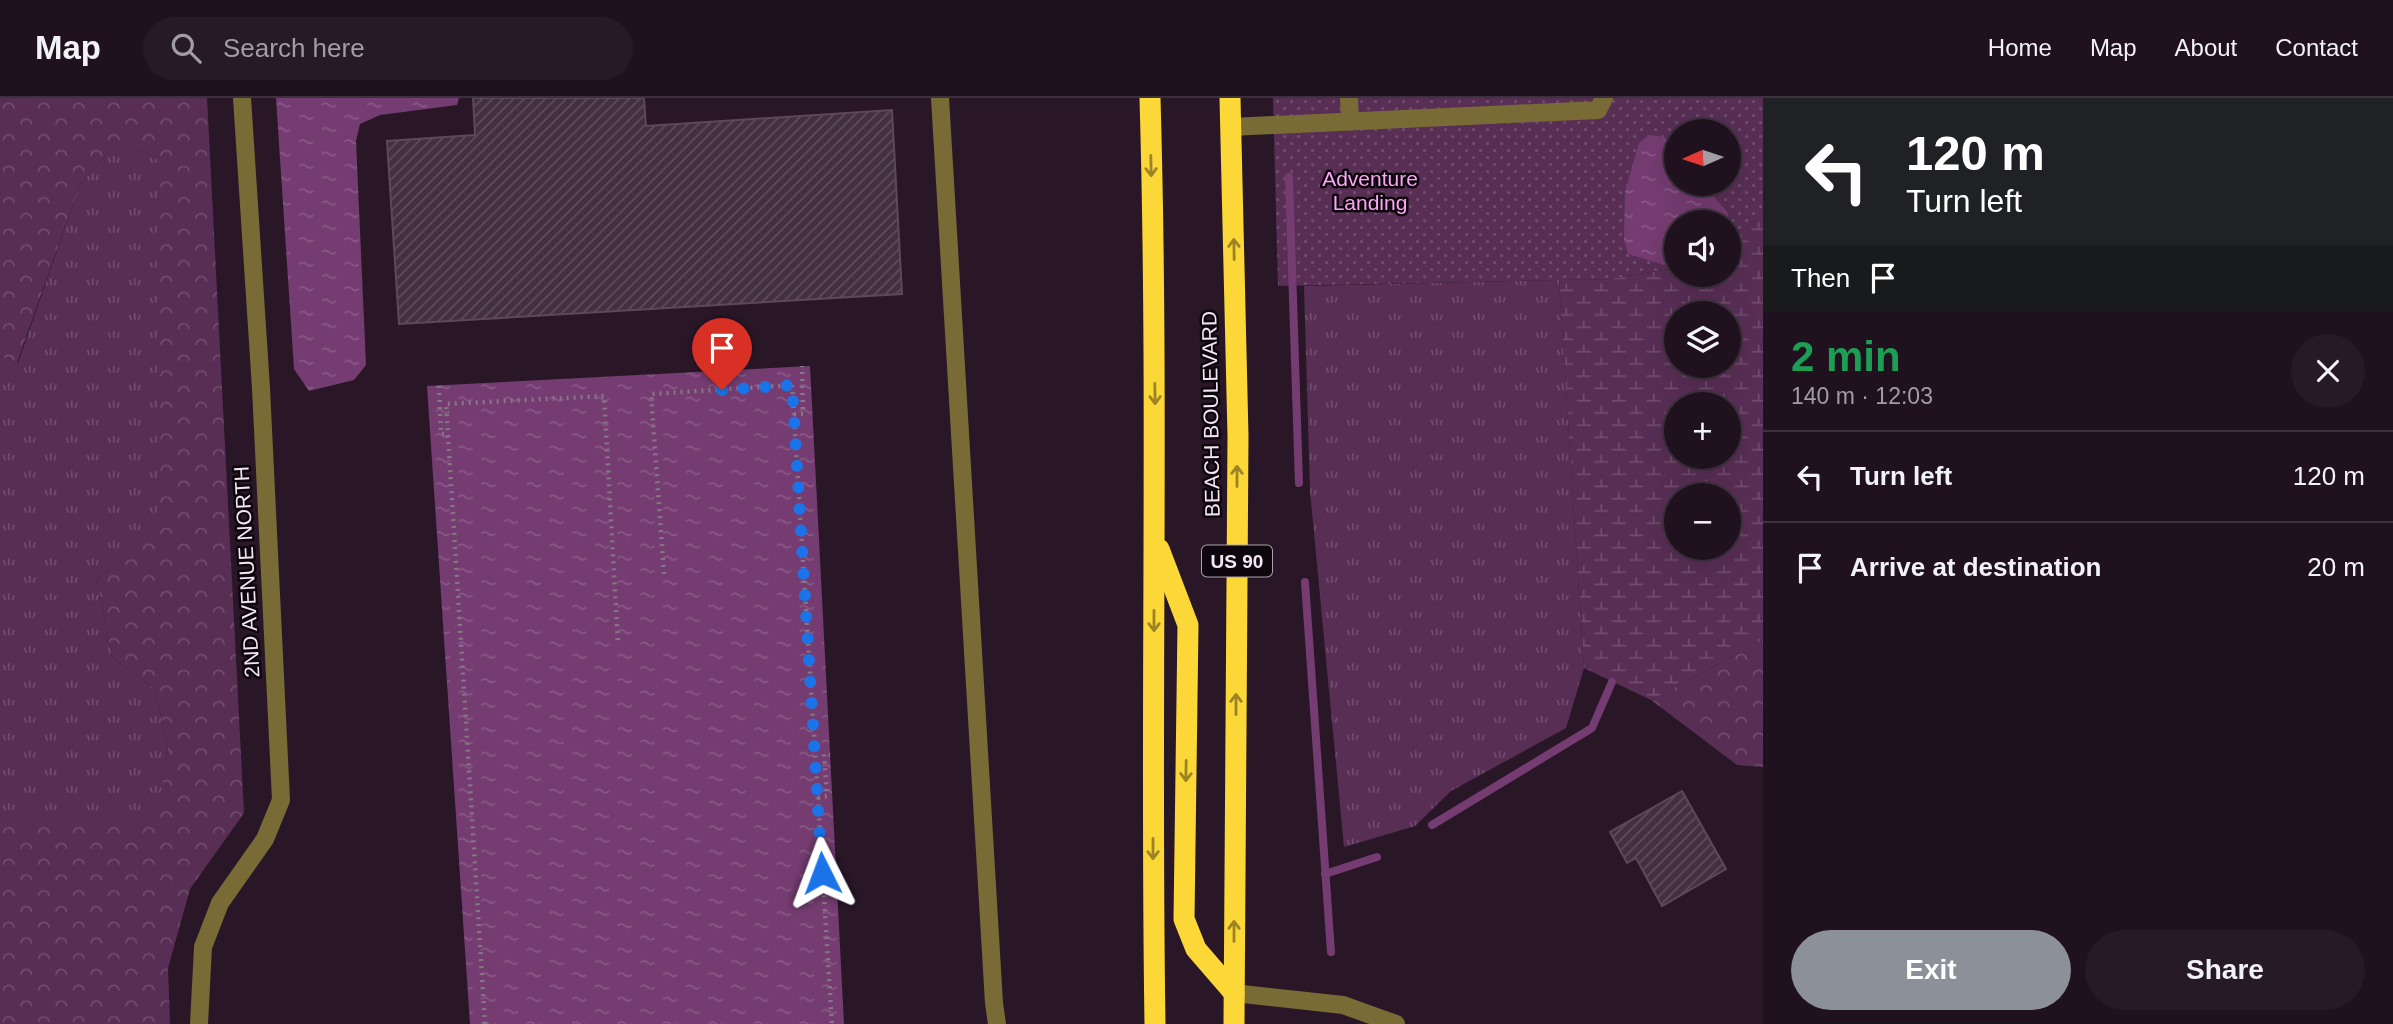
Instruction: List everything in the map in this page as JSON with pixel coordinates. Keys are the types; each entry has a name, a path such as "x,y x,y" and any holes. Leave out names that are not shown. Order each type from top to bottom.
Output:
{"highway":[{"path":"1150,98 1156,447 1153,874 1155,1024"},
{"name":"BEACH BOULEVARD","path":"1230,98 1238,436 1234,1024"},
{"path":"1155,538 1188,625 1184,919 1196,949 1234,993"}],"street":[{"name":"2ND AVENUE NORTH","path":"199,1024 203,947 219,903 265,839 281,800 261,388 242,98"},
{"path":"940,98 997,1024"},
{"path":"1349,98 1350,121"},
{"path":"1231,127 1598,110 1604,98"},
{"path":"1234,993 1343,1005 1396,1024"}],"path":[{"path":"794,414 803,414 802,366"},
{"path":"664,574 652,394 792,385 832,1024"},
{"path":"439,386 441,434 448,434"},
{"path":"485,1024 446,404 604,396 618,644"},
{"path":"818,798 827,796 824,754 830,755"}],"green space":[{"path":"0,98 207,98 244,813 190,889 168,968 170,1024 0,1024 0,820 157,820 168,749 155,689 112,657 97,580 157,523 157,159 119,141 80,184 17,363 0,356"},
{"name":"Adventure Landing","path":"1273,98 1763,98 1763,215 1741,231 1741,210 1664,210 1664,270 1610,279 1278,286"},
{"path":"119,141 157,159 157,524 97,580 112,657 155,689 168,749 158,820 0,820 0,356 18,363 80,184"},
{"path":"1763,215 1763,640 1651,700 1584,668 1559,280 1610,279 1664,270 1664,287 1741,287 1741,231"},
{"path":"1559,280 1584,668 1566,728 1451,791 1415,826 1344,847 1310,491 1304,286"},
{"path":"1763,640 1763,767 1737,765 1651,700"}],"water":[{"path":"276,98 459,98 457,105 380,115 360,124 356,141 366,365 354,380 309,391 294,369"},
{"path":"1649,135 1664,137 1664,196 1713,196 1725,210 1664,210 1664,265 1628,254 1624,240 1625,192 1639,143"},
{"path":"810,366 844,1024 470,1024 427,386"}],"building":[{"path":"473,98 644,98 646,126 892,110 902,294 399,324 387,141 475,135"},
{"path":"1682,791 1726,869 1662,906 1636,858 1627,863 1610,832"}],"waterway":[{"path":"1289,177 1299,483"},
{"path":"1305,582 1331,952"},
{"path":"1432,825 1592,728 1612,682"},
{"path":"1325,874 1377,857"}],"route":[{"path":"722,390 792,385 822,873"}]}
